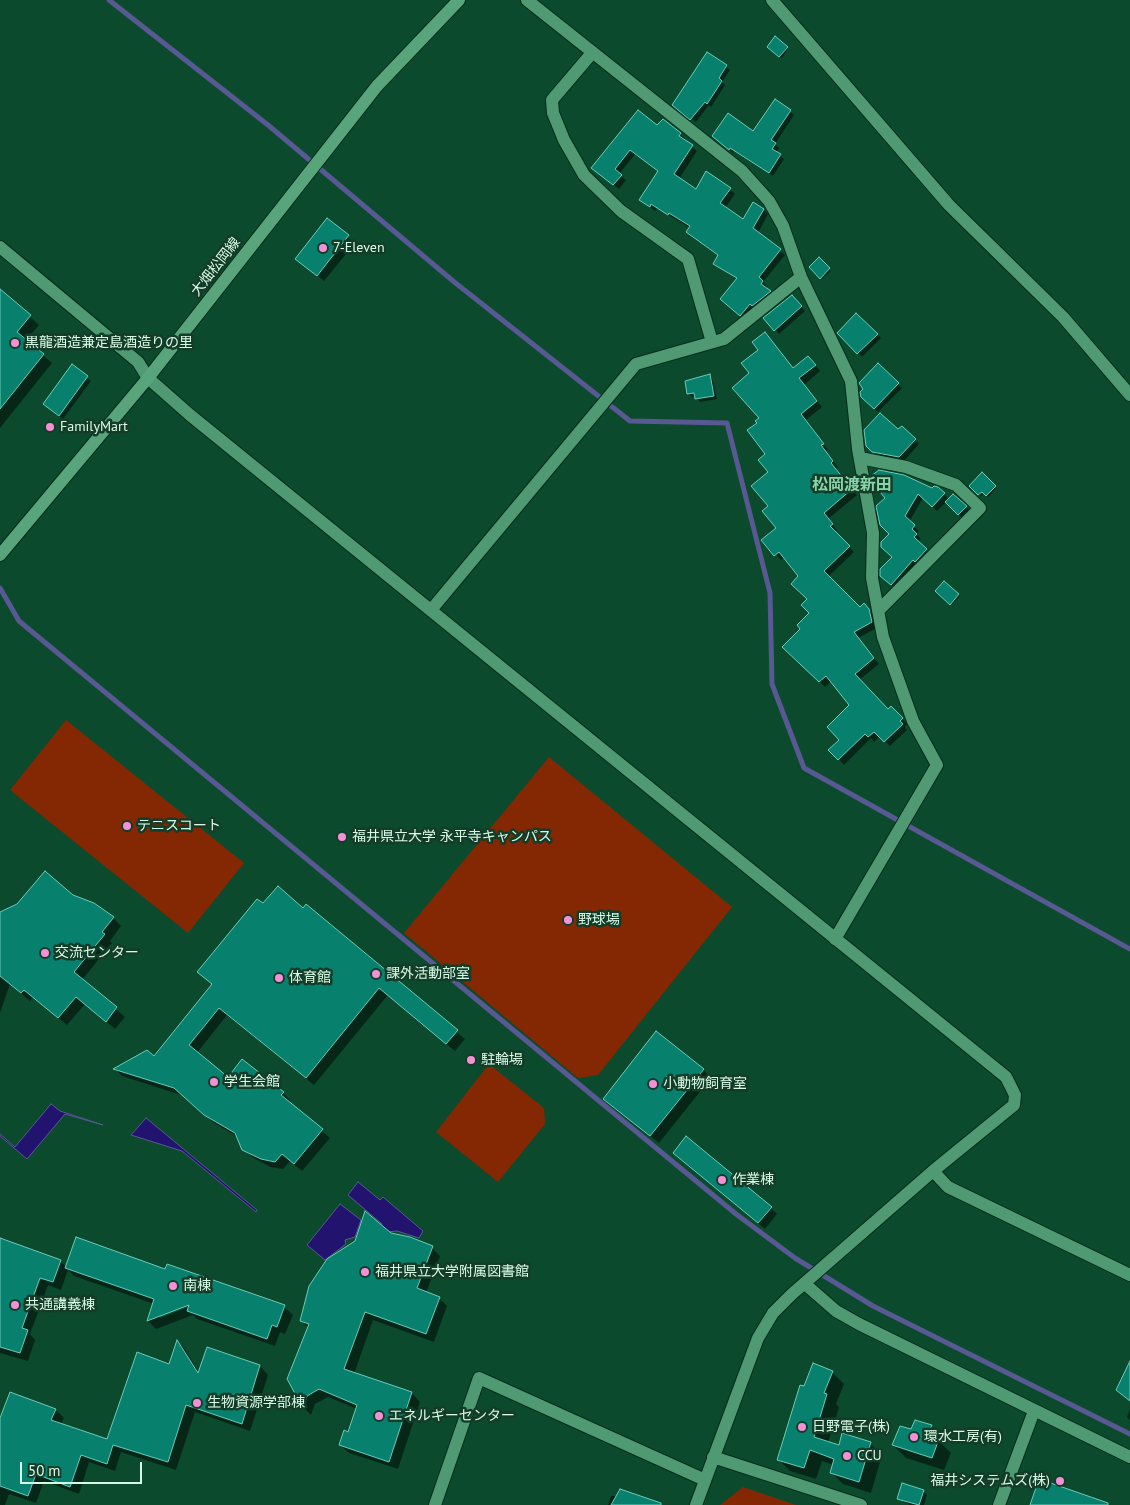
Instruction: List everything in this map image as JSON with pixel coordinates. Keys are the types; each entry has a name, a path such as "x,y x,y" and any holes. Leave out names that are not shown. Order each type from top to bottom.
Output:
{"main road":[{"name":"大畑松岡線","path":"0,555 148,378 378,86 459,0"}],"street":[{"path":"527,0 742,172 770,201 783,226 802,277 851,381 860,458 874,533 872,578 883,637 913,722 937,765 835,939"},
{"path":"772,0 949,205 1063,317 1130,396"},
{"path":"592,53 552,100 557,122 584,175 621,211 688,259 712,342"},
{"path":"0,247 138,362 148,378 190,415 1006,1077 1015,1095 1014,1105 1005,1115 933,1171 773,1312 758,1338 696,1505"},
{"path":"431,610 636,364 724,339 802,277"},
{"path":"860,458 906,467 956,485 980,508 878,611"},
{"path":"933,1171 948,1187 1130,1275"},
{"path":"805,1284 836,1311 859,1324 1130,1457"},
{"path":"435,1505 479,1378 705,1480"},
{"path":"999,1505 1034,1411"},
{"path":"713,1457 861,1505"}],"shaded area":[{"name":"テニスコート","path":"66,720 244,863 188,933 10,790"},
{"name":"野球場","path":"549,757 732,907 598,1075 578,1078 404,933"},
{"path":"489,1064 544,1108 545,1124 498,1182 436,1132"},
{"path":"51,1104 60,1111 103,1125 65,1114 27,1159 0,1136 0,1134 15,1147"},
{"path":"146,1118 257,1210 256,1212 182,1151 131,1135"},
{"path":"358,1182 380,1200 383,1197 423,1231 419,1238 397,1231 374,1233 382,1224 348,1195"},
{"path":"340,1204 361,1220 355,1237 345,1240 346,1244 325,1260 307,1245"},
{"path":"743,1487 796,1505 720,1505"}],"building":[{"path":"775,36 788,47 779,57 767,47"},
{"path":"707,52 727,65 719,78 722,81 707,104 705,102 690,120 672,105"},
{"path":"775,99 791,110 771,140 776,143 772,149 781,154 769,173 730,148 729,150 712,136 728,113 753,131"},
{"path":"638,110 657,125 663,119 681,133 679,136 693,145 674,174 696,189 706,171 731,188 720,203 743,219 753,202 764,209 753,228 781,249 759,277 763,281 761,284 771,291 752,306 750,304 740,316 720,299 737,278 713,264 718,255 686,232 690,226 669,213 668,215 651,204 650,207 639,200 658,171 630,150 615,169 622,175 613,185 591,168"},
{"path":"327,218 349,235 317,276 295,259"},
{"path":"819,257 830,268 820,279 809,267"},
{"name":"黒龍酒造兼定島酒造りの里","path":"0,289 31,315 17,332 44,354 0,409"},
{"path":"792,295 802,306 774,331 763,318"},
{"path":"856,313 878,334 857,354 837,333"},
{"path":"765,332 793,368 808,356 816,365 799,378 817,401 801,414 824,444 821,445 833,461 831,463 852,489 824,513 833,524 830,526 850,546 824,571 860,607 864,603 869,609 872,622 854,632 874,658 855,674 888,709 891,706 903,718 900,721 903,724 884,742 874,732 868,737 865,734 838,760 828,750 839,740 827,727 849,705 826,676 819,682 782,647 800,629 797,625 809,613 801,605 807,599 791,584 798,576 779,552 774,556 761,540 776,528 762,511 768,506 751,486 768,472 758,460 765,454 747,430 757,423 755,421 759,418 732,388 749,373 741,363 758,350 752,342"},
{"path":"878,363 899,383 874,409 861,397 860,392 863,389 859,383"},
{"path":"72,364 88,376 59,416 43,404"},
{"path":"710,374 714,396 695,399 694,393 687,394 685,381"},
{"path":"880,413 898,429 902,426 916,439 899,457 872,452 866,446 864,430"},
{"path":"879,470 904,475 932,488 934,486 938,487 945,493 932,507 918,494 905,516 915,525 912,529 917,534 914,537 927,549 915,562 913,560 891,585 880,576 880,569 892,557 881,547 881,542 889,534 880,525 876,506 885,498 872,483 871,476"},
{"path":"982,472 996,486 986,496 982,492 978,495 969,486"},
{"path":"953,494 967,506 958,515 945,502"},
{"path":"944,581 959,594 950,605 935,591"},
{"name":"交流センター","path":"45,871 73,895 94,903 114,917 102,932 105,934 74,972 117,1007 106,1022 76,997 58,1018 24,990 21,993 0,976 0,912 17,904"},
{"path":"278,886 303,908 306,904 458,1030 446,1044 379,988 306,1078 219,1008 189,1045 228,1077 242,1059 284,1092 281,1095 323,1129 294,1164 282,1154 275,1162 261,1159 242,1150 235,1133 204,1115 174,1088 113,1069 147,1050 154,1056 212,984 197,972 257,899 263,903"},
{"name":"小動物飼育室","path":"656,1031 704,1069 650,1136 603,1099"},
{"name":"作業棟","path":"686,1136 772,1207 758,1223 673,1153"},
{"name":"福井県立大学附属図書館","path":"365,1211 391,1233 410,1237 433,1246 417,1288 440,1297 426,1334 365,1312 344,1369 412,1392 389,1462 339,1445 344,1430 348,1432 357,1405 319,1389 307,1396 303,1408 287,1379 309,1324 300,1321 309,1286 327,1259 355,1241"},
{"name":"南棟","path":"76,1237 165,1269 167,1264 285,1305 277,1327 272,1325 267,1339 187,1311 189,1305 147,1321 154,1299 65,1268"},
{"name":"共通講義棟","path":"0,1238 61,1260 53,1282 40,1278 22,1328 28,1330 20,1353 0,1347"},
{"path":"177,1340 198,1373 207,1347 260,1365 242,1424 186,1405 168,1462 113,1445 107,1464 81,1455 70,1487 36,1474 28,1496 0,1486 0,1418 10,1392 56,1409 51,1420 107,1439 137,1352 169,1364"},
{"path":"1130,1361 1130,1401 1116,1390"},
{"path":"813,1363 833,1371 824,1393 827,1394 814,1437 839,1445 842,1433 871,1442 859,1482 830,1473 834,1459 810,1450 804,1468 777,1460 800,1385 804,1386"},
{"name":"環水工房(有)","path":"915,1420 932,1425 928,1435 939,1439 932,1458 892,1445 900,1426 911,1429"},
{"name":"福井システムズ(株)","path":"1039,1479 1108,1503 1108,1505 1030,1505"},
{"path":"902,1483 924,1490 919,1505 897,1499"},
{"path":"620,1489 661,1503 661,1505 611,1505"}],"waterway":[{"path":"109,0 268,125 453,281 630,421 727,423 770,593 772,684 804,768 1130,949"},
{"path":"0,588 19,621 736,1214 795,1258 873,1306 1130,1434"}],"place":[{"name":"7-Eleven","path":"323,248"},
{"name":"黒龍酒造兼定島酒造りの里","path":"15,343"},
{"name":"FamilyMart","path":"50,427"},
{"name":"テニスコート","path":"127,826"},
{"name":"福井県立大学 永平寺キャンパス","path":"342,837"},
{"name":"野球場","path":"568,920"},
{"name":"交流センター","path":"45,953"},
{"name":"課外活動部室","path":"376,974"},
{"name":"体育館","path":"279,978"},
{"name":"駐輪場","path":"471,1060"},
{"name":"学生会館","path":"214,1082"},
{"name":"小動物飼育室","path":"653,1084"},
{"name":"作業棟","path":"722,1180"},
{"name":"福井県立大学附属図書館","path":"365,1272"},
{"name":"南棟","path":"173,1286"},
{"name":"共通講義棟","path":"15,1305"},
{"name":"生物資源学部棟","path":"197,1403"},
{"name":"エネルギーセンター","path":"379,1416"},
{"name":"日野電子(株)","path":"802,1427"},
{"name":"環水工房(有)","path":"914,1437"},
{"name":"CCU","path":"847,1456"},
{"name":"福井システムズ(株)","path":"1060,1481"}],"district":[{"name":"松岡渡新田","path":"852,485"}]}
